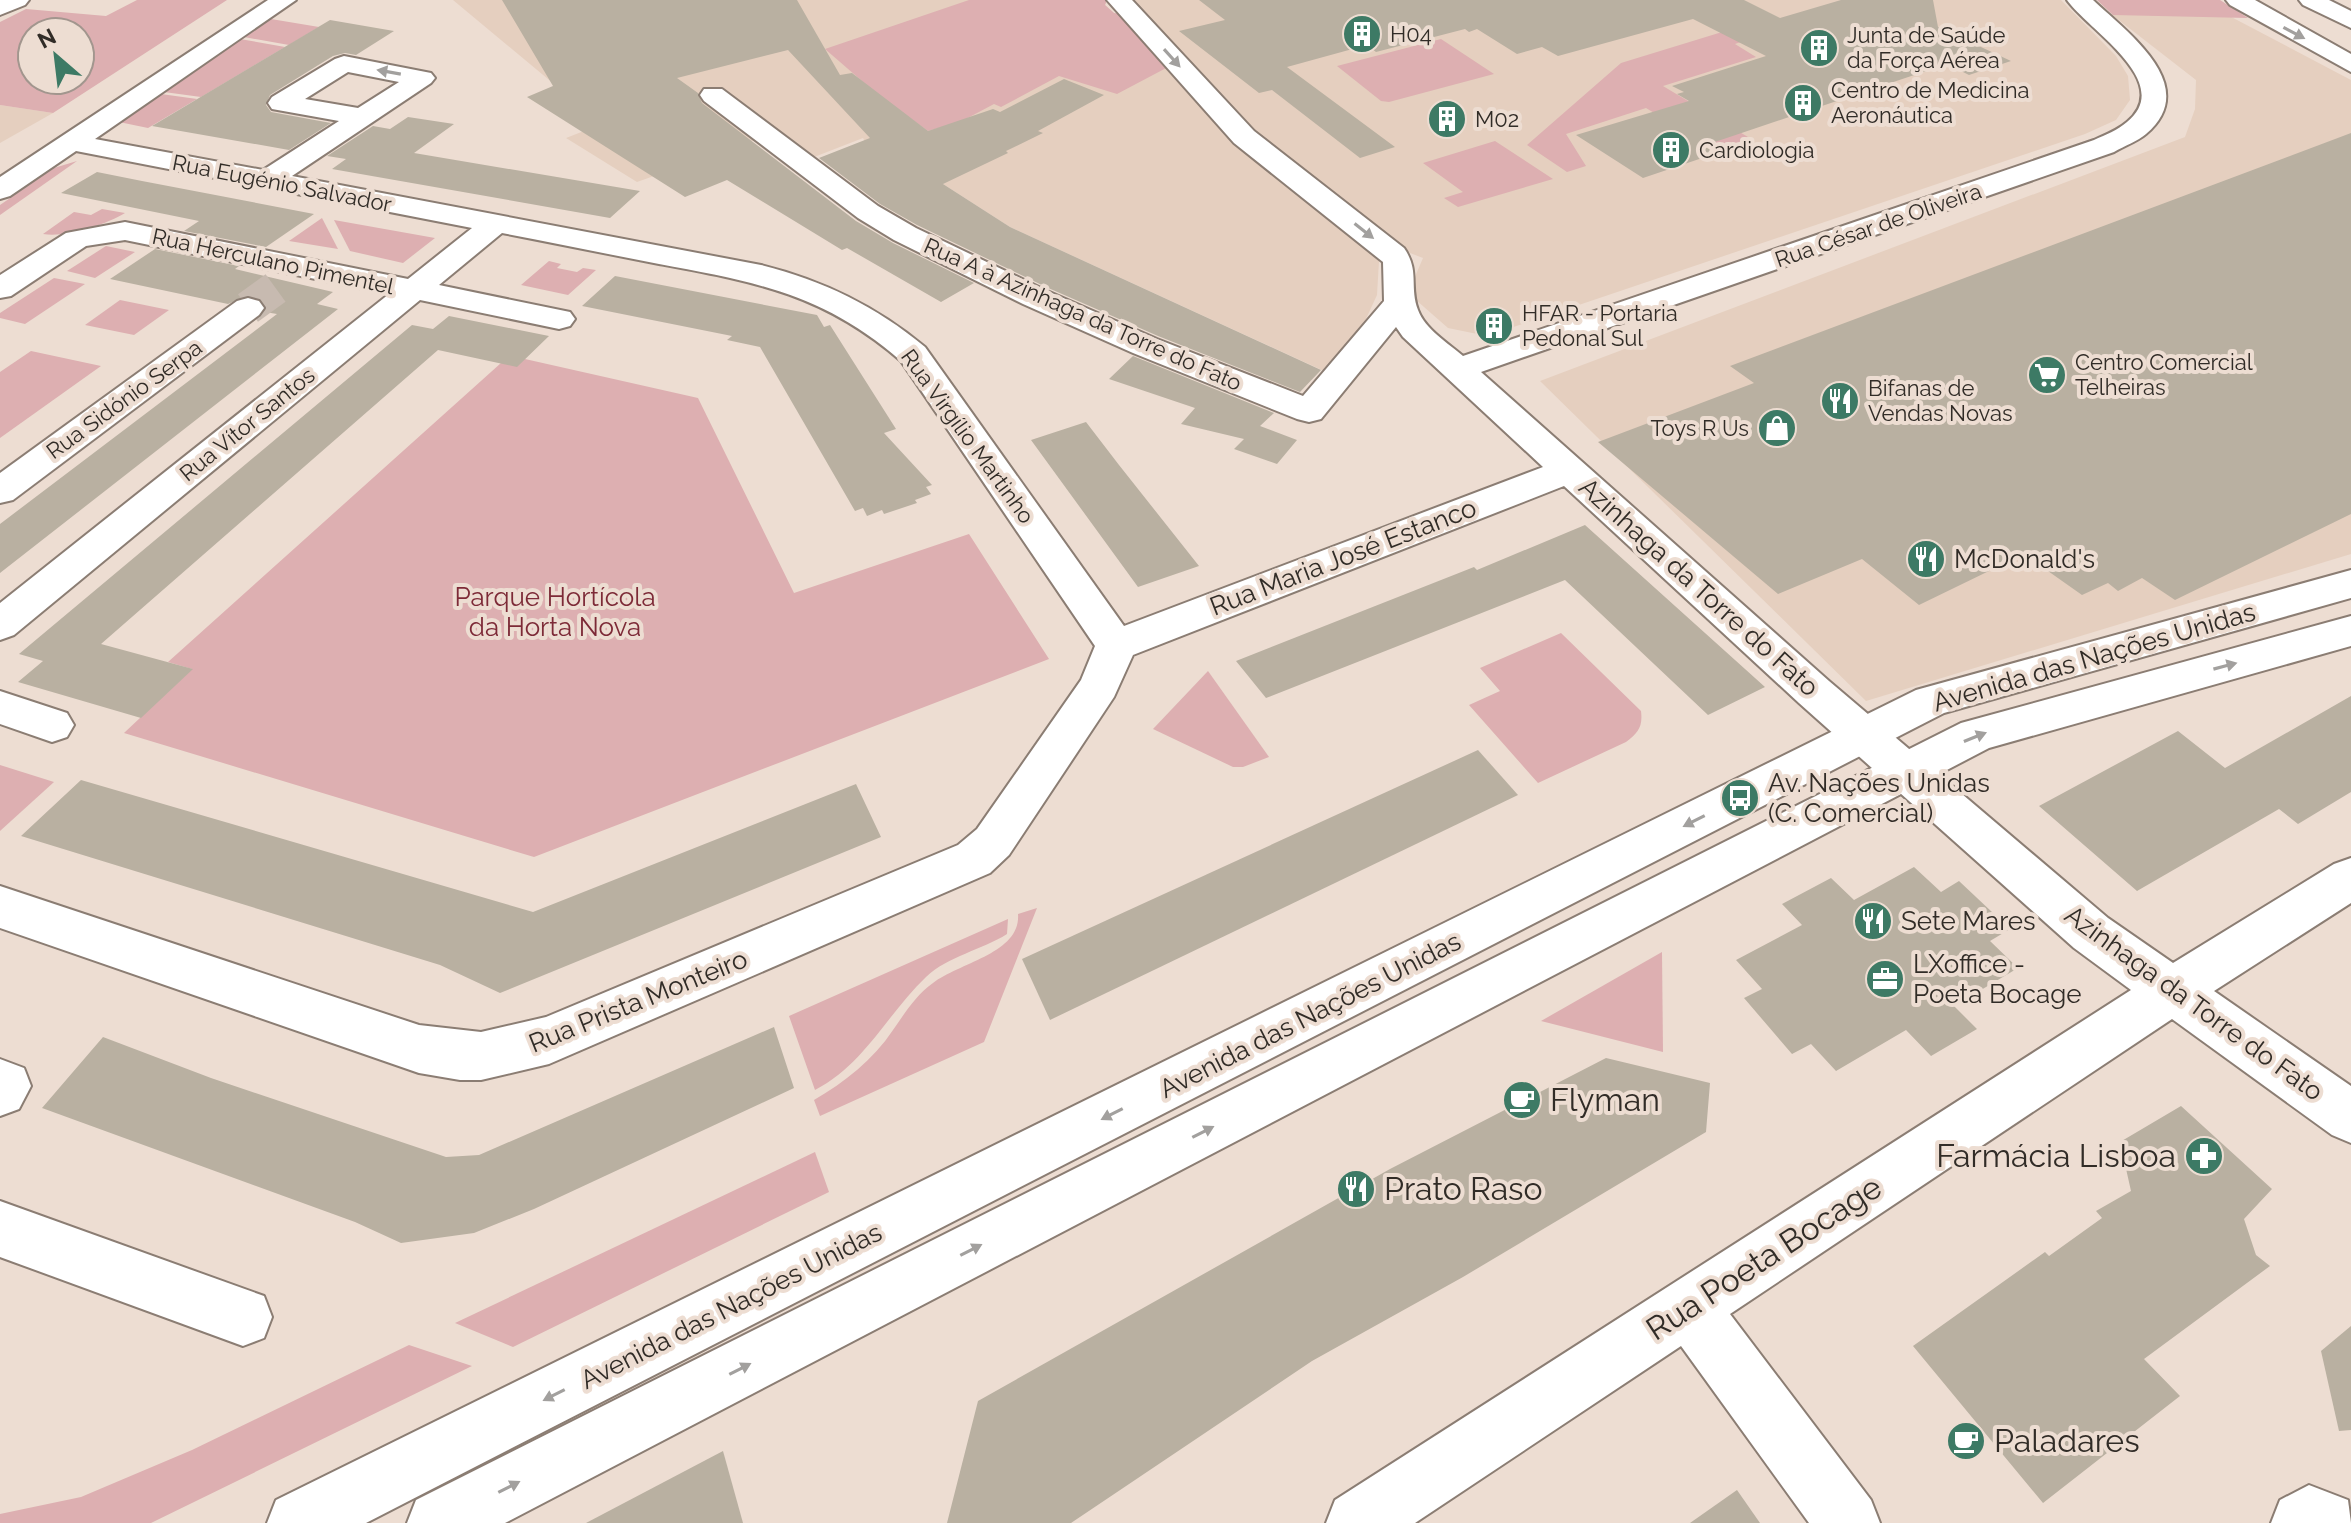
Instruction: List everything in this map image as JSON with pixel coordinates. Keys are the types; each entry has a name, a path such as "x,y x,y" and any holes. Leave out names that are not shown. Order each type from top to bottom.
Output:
{"main road":[{"path":"0,8 17,0"},
{"path":"0,160 243,0"},
{"path":"0,190 283,0"},
{"path":"1119,0 1244,137 1393,254 1401,267 1398,304"},
{"name":"Rua César de Oliveira","path":"1458,369 2090,152 2134,132 2152,115 2156,105 2155,84 2143,63 2079,0"},
{"path":"2238,0 2351,64"},
{"path":"2276,0 2351,42"},
{"path":"2311,0 2351,21"},
{"name":"Rua A à Azinhaga da Torre do Fato","path":"713,95 868,212 905,234 1034,297 1145,346 1309,411 1398,304"},
{"path":"267,180 362,117"},
{"name":"Rua Eugénio Salvador","path":"70,142 495,224"},
{"name":"Rua Vítor Santos","path":"0,625 495,224"},
{"name":"Rua Virgílio Martinho","path":"495,224 761,274 827,295 870,319 913,354 1116,645"},
{"name":"Rua Herculano Pimentel","path":"0,289 77,239 125,231 294,274 413,290 559,319"},
{"name":"Azinhaga da Torre do Fato","path":"1398,304 1414,330 1864,735 2091,933 2351,1117"},
{"name":"Rua Sidónio Serpa","path":"0,491 248,308"},
{"name":"Rua Maria José Estanco","path":"1116,645 1570,470"},
{"name":"Avenida das Nações Unidas","path":"299,1523 1931,701 2351,584"},
{"name":"Avenida das Nações Unidas","path":"439,1523 1976,735 2351,631"},
{"name":"Rua Prista Monteiro","path":"0,907 419,1049 460,1056 526,1048 737,961 981,854 1099,686 1116,645"},
{"path":"0,707 52,725"},
{"name":"Rua Poeta Bocage","path":"1358,1523 2169,991 2351,878"},
{"path":"0,1084 5,1086 0,1091"},
{"path":"0,1229 243,1317"},
{"path":"1689,1308 1848,1523"},
{"path":"2303,1523 2309,1517 2325,1523"}],"shaded area":[{"path":"453,0 1107,0 1105,5 1114,13 1121,14 1373,250 1379,261 1377,295 1365,321 1324,371 1010,227 943,184 896,203 863,138 809,159 772,134 637,182 566,138 602,124"},
{"path":"1129,0 2061,0 2116,56 2128,76 2130,100 2116,120 2085,134 1487,336 1448,328 1408,293 1423,258 1410,253 1266,144"},
{"name":"Centro Comercial Telheiras","path":"2218,10 2351,80 2351,554 1866,701 1540,381 2185,137 2195,109 2196,80 2111,14"},
{"path":"0,105 53,113 0,143"}],"green space":[{"path":"137,0 227,0 96,85 96,16 16,16 16,96 79,96 53,113 0,105 0,22 26,9 106,16"},
{"path":"969,0 1107,0 1105,5 1114,13 1121,14 1170,66 1117,94 1059,76 1001,107 994,104 962,121 928,131 877,94 825,49"},
{"path":"2097,0 2220,0 2248,18 2113,15"},
{"path":"1771,17 1787,26 1735,44 1756,57 1663,86 1753,140 1717,151 1646,108 1566,134 1586,166 1567,172 1527,145 1621,63"},
{"path":"271,19 319,27 289,45 244,37"},
{"path":"240,39 285,47 201,97 164,92"},
{"path":"1441,39 1494,74 1389,102 1381,101 1337,66"},
{"path":"161,94 197,99 148,128 119,122"},
{"path":"1495,141 1553,179 1458,207 1444,198 1463,192 1423,163"},
{"path":"77,161 0,215 0,205 54,168"},
{"path":"102,209 125,213 85,230 43,234 74,212 91,215"},
{"path":"322,218 338,249 289,241"},
{"path":"334,220 435,238 403,263 350,251"},
{"path":"106,246 135,252 95,278 67,271"},
{"path":"549,261 561,264 557,268 577,272 583,268 596,270 568,295 521,285"},
{"path":"54,278 85,284 25,324 0,318 0,313"},
{"path":"120,300 169,310 134,335 85,325"},
{"path":"31,351 101,366 0,438 0,372"},
{"name":"Parque Hortícola da Horta Nova","path":"525,359 698,398 794,593 969,534 1049,659 534,857 124,733 192,669 168,662 501,363"},
{"path":"1561,633 1641,711 1641,721 1637,732 1626,742 1538,783 1469,705 1500,691 1480,668"},
{"path":"1208,671 1269,757 1243,767 1233,767 1153,729"},
{"path":"0,765 54,782 0,831"},
{"path":"1037,908 984,1042 820,1116 814,1100 867,1061 921,993 945,976 1000,947 1016,927 1018,914"},
{"path":"1008,919 1007,934 944,964 926,977 862,1053 833,1079 815,1090 789,1016"},
{"path":"1662,952 1663,1052 1541,1021"},
{"path":"815,1152 829,1192 513,1347 455,1323"},
{"path":"409,1345 472,1366 151,1523 0,1523 0,1514 81,1497 192,1450"}],"building":[{"path":"502,0 797,0 840,75 852,73 928,131 993,109 1000,112 1064,79 1104,95 1038,131 1043,133 1006,151 1008,153 943,184 1010,227 1321,370 1300,392 1158,336 1046,287 880,204 819,158 870,138 788,50 677,78 698,93 702,103 856,221 974,283 941,302 847,248 842,250 727,180 685,197 527,97 553,86"},
{"path":"1199,0 1744,0 1780,18 1841,0 1933,0 1938,27 2011,61 1969,75 1947,64 1703,146 1717,153 1643,178 1576,135 1689,101 1677,94 1684,92 1672,86 1766,56 1693,19 1558,56 1542,47 1517,54 1477,29 1469,32 1465,29 1376,52 1367,45 1287,67 1395,147 1360,158 1272,90 1259,93 1179,31 1225,20"},
{"path":"330,20 394,31 356,55 345,53 333,56 270,95 266,105 271,112 331,123 289,150 152,126"},
{"path":"408,117 454,124 414,153 640,191 610,218 332,169 346,159 327,156 373,126 390,129"},
{"name":"Centro Comercial Telheiras","path":"2351,133 2351,514 2175,600 2142,578 2118,591 2108,583 2082,595 2024,554 1919,605 1862,559 1778,594 1598,442 1754,383 1730,366"},
{"path":"97,172 314,214 266,247 184,231 199,221 61,193"},
{"path":"155,249 239,266 235,269 333,292 317,304 338,309 0,573 0,524 277,314 265,312 267,308 261,299 249,295 228,304 110,279"},
{"path":"615,276 817,315 824,327 830,325 896,429 884,433 932,485 926,487 931,494 915,500 917,503 884,514 882,510 867,516 863,508 855,511 760,347 727,340 732,336 582,306"},
{"path":"449,316 549,336 517,367 438,350 101,644 193,669 141,718 18,682 43,661 19,654 412,325 433,329"},
{"path":"1133,356 1274,413 1260,426 1297,440 1277,464 1234,449 1244,439 1181,424 1195,408 1109,379"},
{"path":"1086,422 1199,566 1138,587 1031,440"},
{"path":"1585,525 1765,687 1708,715 1565,580 1266,698 1236,661 1474,567 1477,570"},
{"path":"2351,696 2351,792 2298,824 2279,809 2137,891 2039,806 2178,731 2225,768"},
{"path":"1478,750 1518,795 1050,1020 1022,959"},
{"path":"81,780 533,912 856,784 881,837 500,993 440,965 21,836"},
{"path":"1914,867 1941,892 1959,881 2010,929 1990,941 2018,968 1954,1006 1977,1029 1931,1056 1906,1030 1836,1071 1811,1044 1792,1054 1744,998 1762,989 1736,960 1802,925 1782,904 1831,878 1854,900"},
{"path":"774,1027 794,1088 534,1209 474,1233 401,1243 355,1222 42,1108 103,1037 211,1078 446,1157 479,1155"},
{"path":"1606,1058 1710,1083 1706,1132 1463,1277 1312,1361 1071,1523 947,1523 978,1401 1390,1169"},
{"path":"2181,1106 2272,1189 2244,1219 2256,1255 2270,1266 2144,1359 2180,1396 2043,1503 1913,1346 2045,1252 2049,1256 2102,1218 2096,1211 2131,1191 2120,1142"},
{"path":"2351,1326 2351,1430 2339,1431 2321,1351"},
{"path":"723,1451 743,1523 586,1523"},
{"path":"1737,1490 1760,1523 1690,1523"}],"tunnel":[{"path":"248,308 284,282"}],"place":[{"name":"H04","path":"1362,34"},
{"name":"Junta de Saúde da Força Aérea","path":"1819,48"},
{"name":"Centro de Medicina Aeronáutica","path":"1803,103"},
{"name":"M02","path":"1447,119"},
{"name":"Cardiologia","path":"1671,150"},
{"name":"HFAR - Portaria Pedonal Sul","path":"1494,326"},
{"name":"Centro Comercial Telheiras","path":"2047,375"},
{"name":"Bifanas de Vendas Novas","path":"1840,401"},
{"name":"Toys R Us","path":"1777,428"},
{"name":"McDonald's","path":"1926,559"},
{"name":"Av. Nações Unidas (C. Comercial)","path":"1740,798"},
{"name":"Sete Mares","path":"1873,921"},
{"name":"LXoffice - Poeta Bocage","path":"1885,979"},
{"name":"Flyman","path":"1522,1100"},
{"name":"Farmácia Lisboa","path":"2204,1156"},
{"name":"Prato Raso","path":"1356,1189"},
{"name":"Paladares","path":"1966,1441"}]}
